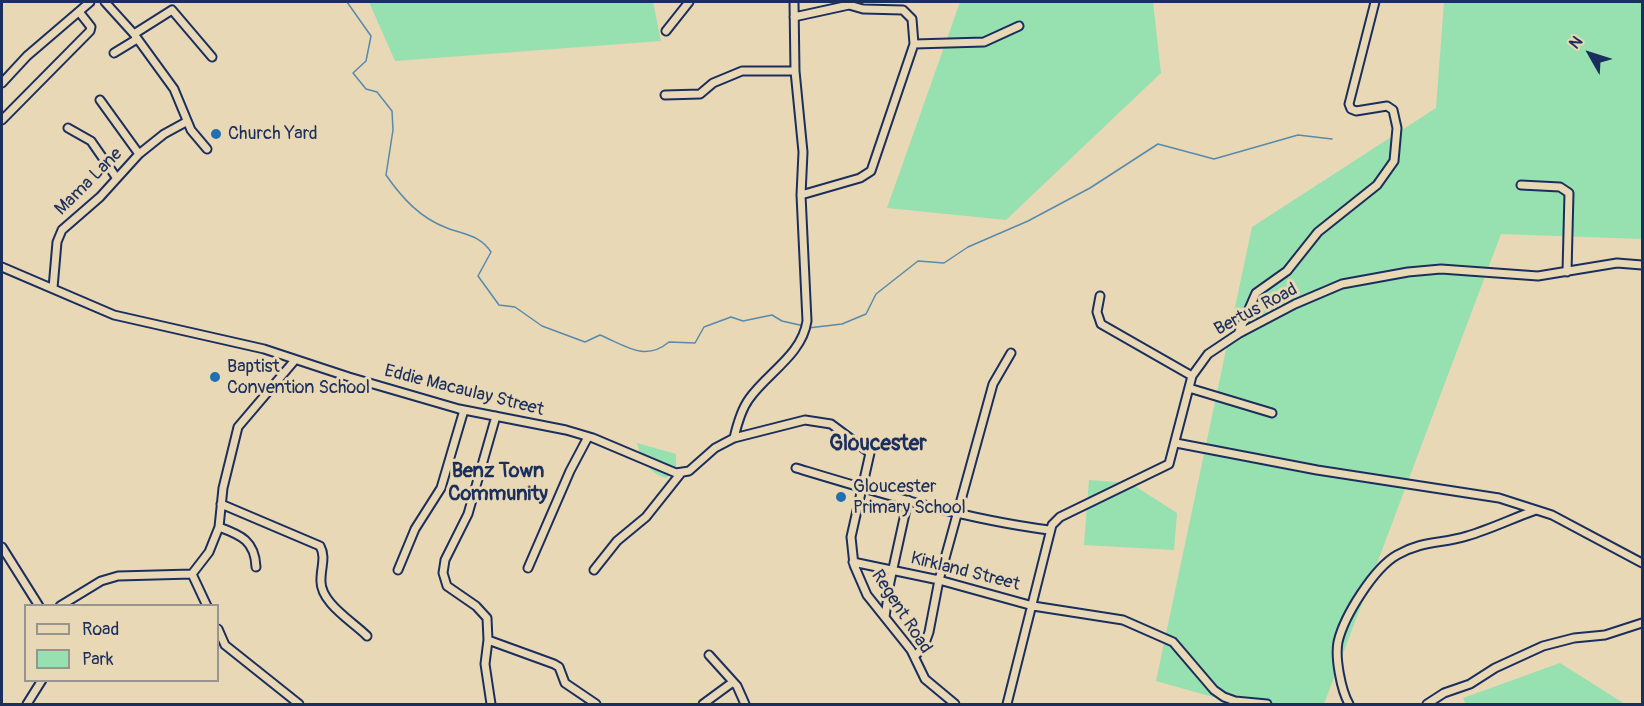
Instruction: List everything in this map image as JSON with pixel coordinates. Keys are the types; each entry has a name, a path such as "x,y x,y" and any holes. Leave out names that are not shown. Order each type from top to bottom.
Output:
{"street":[{"path":"2,83 60,27 80,13 90,2"},
{"path":"105,2 136,37 174,89 186,122 207,148"},
{"path":"666,31 689,2"},
{"path":"734,438 738,419 749,398 782,366 806,325 801,195 803,152 795,71 794,2"},
{"path":"1238,334 1256,293 1287,271 1318,232 1377,185 1394,161 1397,128 1393,110 1380,105 1356,111 1349,104 1375,2"},
{"path":"794,17 849,5 862,9 903,10 912,20 914,44 871,171 860,178 801,195"},
{"path":"114,53 172,10 212,57"},
{"path":"2,120 90,32 91,27 80,13"},
{"path":"914,44 984,42 1019,26"},
{"path":"664,95 700,94 713,83 742,71 795,71"},
{"path":"100,100 139,154"},
{"name":"Mama Lane","path":"53,288 57,242 62,230 100,197 139,154 164,134 186,122"},
{"path":"68,128 91,141 116,177"},
{"path":"1521,185 1560,187 1569,193 1567,272"},
{"name":"Bertus Road","path":"1049,531 1060,517 1164,468 1172,458 1192,376 1208,354 1238,334 1294,304 1350,282 1441,269 1530,276 1617,263 1642,266"},
{"name":"Eddie Macaulay Street","path":"2,267 114,315 264,349 407,395 464,410 588,436 681,474"},
{"path":"1100,296 1097,312 1101,324 1192,376"},
{"path":"915,656 926,642 939,580 993,384 1011,353"},
{"path":"192,574 209,552 219,527 221,504 238,428 295,360"},
{"path":"1189,388 1272,413"},
{"path":"398,570 415,529 441,488 464,410"},
{"path":"490,705 485,664 489,640 487,618 476,606 447,586 443,567 468,514 496,416"},
{"path":"594,570 617,541 646,517 681,474 689,471 715,448 734,438 805,420 831,423 870,453 863,488"},
{"path":"528,568 570,471 588,436"},
{"path":"1176,443 1317,470 1499,498 1552,515 1642,563"},
{"path":"796,468 958,514 1005,525 1049,531 1034,606 1007,705"},
{"name":"Regent Road","path":"863,488 851,537 853,562 867,595 915,656 925,679 955,704"},
{"path":"885,617 908,500"},
{"path":"221,504 320,546 324,556 320,582 322,592 368,636"},
{"path":"1349,705 1337,653 1338,643 1346,622 1375,573 1395,556 1412,548 1436,540 1465,537 1536,510"},
{"path":"219,527 235,534 254,548 256,567"},
{"path":"2,547 5,559 38,604"},
{"name":"Kirkland Street","path":"853,562 939,580 1034,606 1107,616 1161,634 1173,642 1214,690 1224,697 1235,701 1267,704"},
{"path":"63,604 101,581 118,576 192,574"},
{"path":"192,574 206,604"},
{"path":"1427,705 1444,693 1470,684 1495,668 1543,646 1574,638 1605,635 1642,623"},
{"path":"219,631 225,645 299,705"},
{"path":"489,640 559,667 565,683 596,705"},
{"path":"709,655 733,682 745,705"},
{"path":"27,705 41,682"},
{"path":"703,705 733,682"}],"green space":[{"path":"369,2 653,2 661,41 395,61"},
{"path":"960,2 1153,2 1161,73 1006,220 887,208"},
{"path":"1444,2 1642,2 1642,239 1501,234 1324,704 1238,704 1156,681 1252,227 1436,108"},
{"path":"637,443 676,454 676,470 666,478 655,473 643,460"},
{"path":"1089,480 1130,483 1177,513 1174,550 1084,545"},
{"path":"1560,663 1625,704 1466,704 1463,698"}],"waterway":[{"path":"347,2 371,36 366,61 353,73 366,89 377,92 392,111 393,130 386,175 398,192 428,219 477,239 487,246 491,252 478,276 499,305 515,307 542,326 585,342 600,335 635,350 643,351 652,351 669,342 695,343 704,327 731,317 743,321 772,315 782,321 804,326"},
{"path":"808,328 842,324 866,314 876,294 918,261 944,263 968,247 1028,221 1090,188 1158,144 1214,159 1298,135 1332,139"}],"place":[{"name":"Church Yard","path":"216,134"},
{"name":"Baptist Convention School","path":"215,377"},
{"name":"Gloucester Primary School","path":"841,497"}],"district":[{"name":"Gloucester","path":"878,445"},
{"name":"Benz Town Community","path":"498,484"}]}
